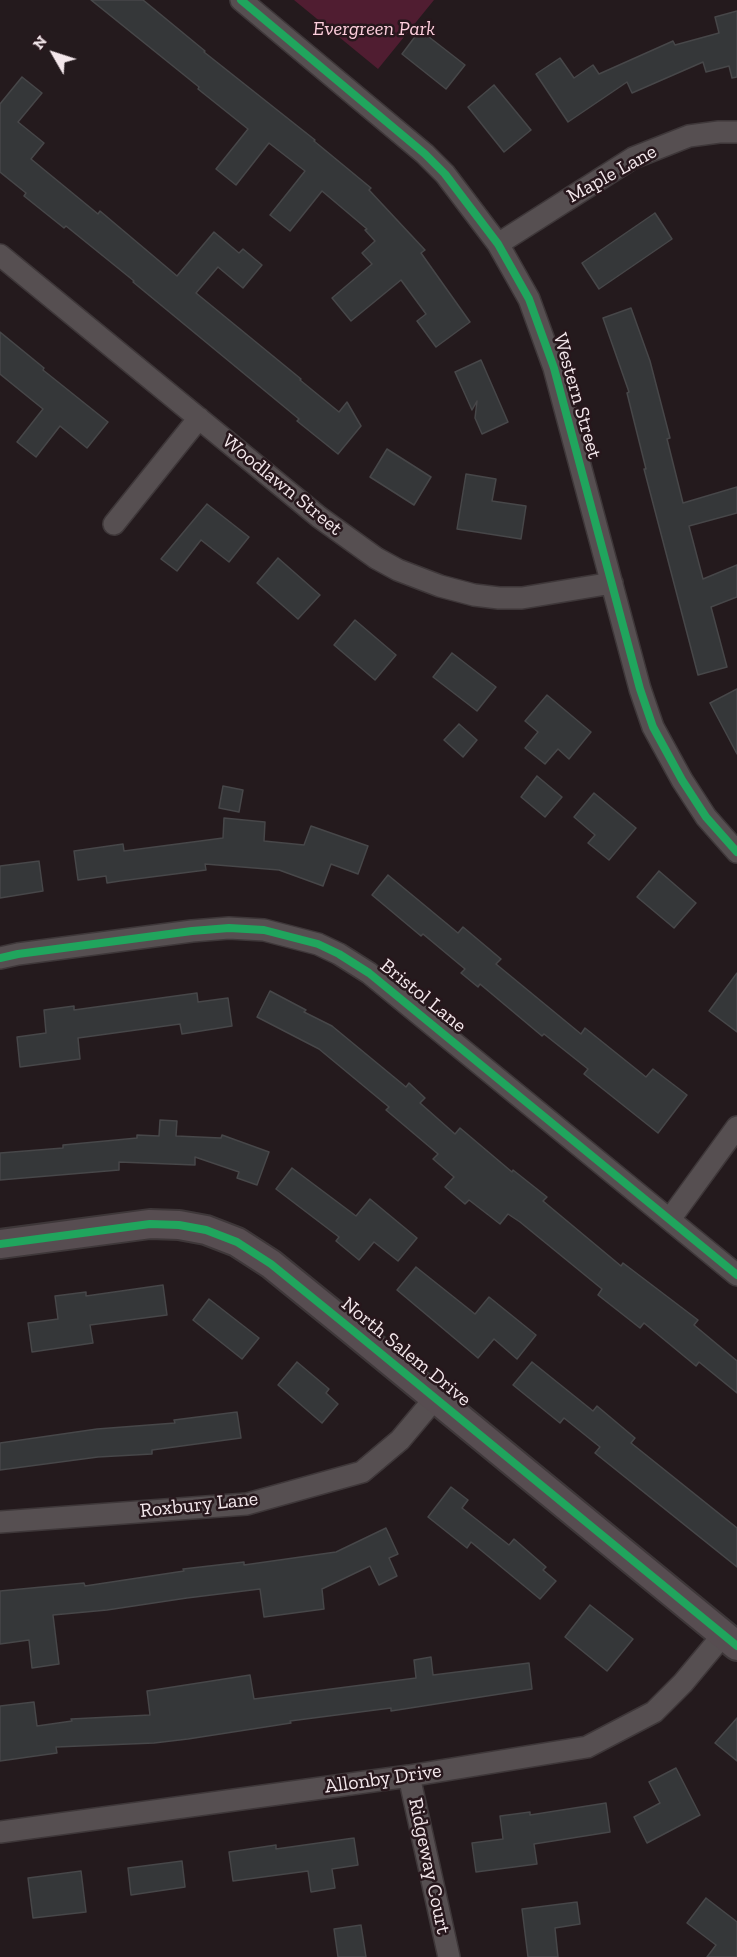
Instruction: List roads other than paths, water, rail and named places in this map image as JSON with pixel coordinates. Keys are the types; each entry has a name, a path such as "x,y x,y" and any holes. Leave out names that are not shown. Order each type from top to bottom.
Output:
{"street":[{"name":"Western Street","path":"241,0 425,154 445,174 498,244 530,299 554,368 640,689 653,727 700,808 737,852"},
{"name":"Maple Lane","path":"498,244 641,154 689,136 737,132"},
{"name":"Woodlawn Street","path":"0,255 199,418 376,558 419,579 474,595 499,598 522,598 612,583"},
{"path":"114,524 199,418"},
{"name":"Bristol Lane","path":"9,956 229,928 264,930 318,944 369,973 737,1275"},
{"path":"670,1219 737,1127"},
{"name":"North Salem Drive","path":"0,1244 150,1224 179,1225 206,1230 237,1242 270,1264 436,1397 730,1640"},
{"name":"Roxbury Lane","path":"0,1522 247,1504 362,1472 400,1440 436,1397"},
{"name":"Allonby Drive","path":"0,1832 409,1776 587,1747 654,1712 730,1640"},
{"name":"Ridgeway Court","path":"409,1776 449,1957"}],"park label":[{"name":"Evergreen Park","path":"374,29"}]}
